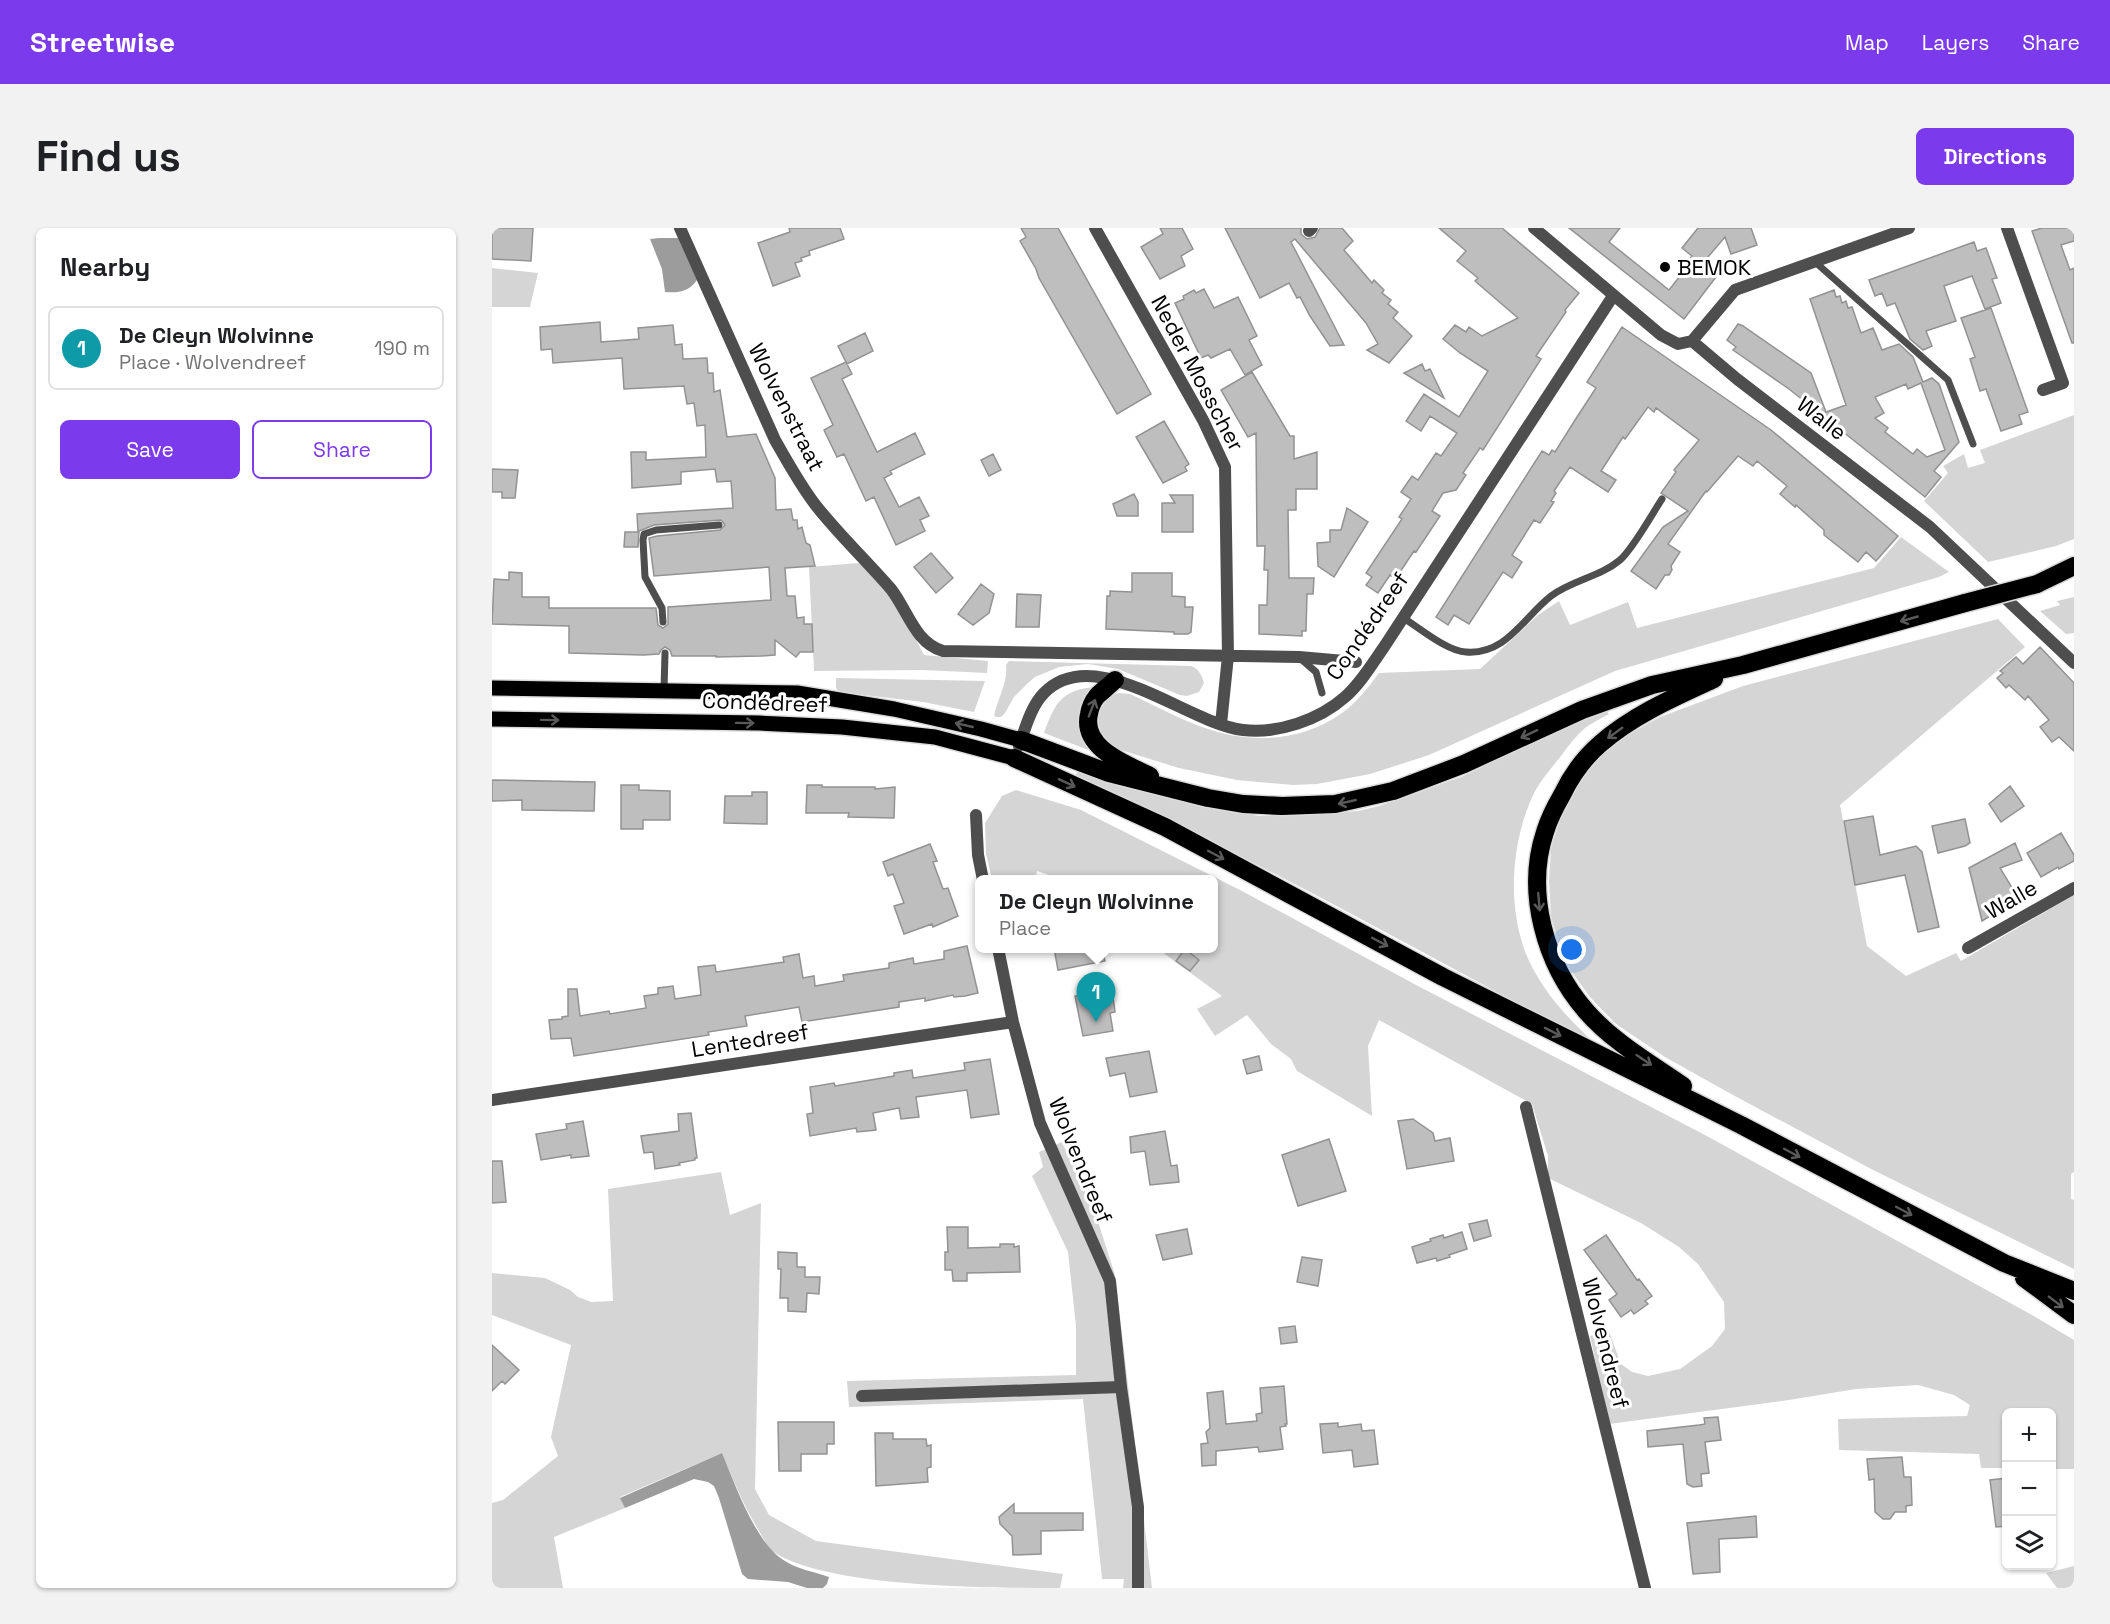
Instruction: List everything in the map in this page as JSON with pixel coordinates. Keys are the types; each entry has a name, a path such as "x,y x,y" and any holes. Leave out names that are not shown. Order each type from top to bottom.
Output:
{"highway":[{"path":"2037,584 2074,566"},
{"path":"1021,740 1109,773 1208,798 1243,804 1282,806 1335,804 1393,791 1454,768 1582,710 1652,685 1743,665 2074,575"},
{"path":"1741,1125 1636,1054 1586,1011 1560,972 1548,947 1541,918 1538,887 1539,856 1544,832 1566,786 1599,744 1622,727 1665,702 1743,665"},
{"path":"1115,680 1096,697 1090,708 1087,726 1090,735 1105,752 1154,778 1166,788"},
{"path":"1014,758 1164,827 1443,977 1741,1125 2004,1263 2074,1291"},
{"path":"2004,1263 2074,1315"}],"main road":[{"name":"Condédreef","path":"492,688 797,693 894,709 1021,740"},
{"name":"Condédreef","path":"492,719 759,723 842,727 935,737 1014,758"}],"street":[{"name":"Wolvenstraat","path":"680,228 775,440 814,502 898,598 922,639 932,648 943,651 998,651"},
{"name":"Neder Mosscher","path":"1095,228 1203,420 1225,467 1228,656 1221,724"},
{"path":"1534,228 1661,335 1678,344 1692,340 1735,290 1909,228"},
{"path":"2007,228 2063,383 2043,390"},
{"name":"Condédreef","path":"1014,758 1031,714 1043,693 1059,681 1080,675 1115,680 1221,724 1242,730 1265,730 1288,726 1310,718 1345,698 1384,647 1613,296"},
{"name":"Walle","path":"1692,340 1747,386 1930,527 2074,663"},
{"name":"Condédreef","path":"998,651 1299,657 1356,662"},
{"path":"976,815 978,855 982,875"},
{"name":"Walle","path":"1968,948 2074,888"},
{"name":"Wolvendreef","path":"999,953 1013,1022 1040,1123 1110,1281 1121,1387 1138,1507 1138,1588"},
{"name":"Lentedreef","path":"492,1100 1013,1022"},
{"name":"Wolvendreef","path":"1526,1107 1645,1588"},
{"path":"862,1396 1121,1387"}],"lane":[{"path":"1814,261 1948,380 1973,444"},
{"path":"1402,617 1456,651 1480,652 1501,645 1552,596 1567,586 1610,567 1622,558 1662,499"},
{"path":"663,622 662,608 645,577 644,534 656,530 719,525"},
{"path":"664,690 665,653"},
{"name":"Condédreef","path":"1299,657 1316,672 1322,693"}],"shaded area":[{"path":"678,238 697,280 687,289 679,292 665,292 662,269 650,239"},
{"path":"492,268 538,273 530,307 492,307"},
{"path":"2074,415 2074,539 2056,546 1988,562 1924,501 1948,473 1943,466 1964,454 1968,468 1985,463 1980,450"},
{"path":"1901,537 1949,572 1939,577 1615,671 1429,755 1370,774 1317,784 1293,785 1237,780 1179,768 1111,747 1098,735 1094,713 1099,704 1118,693 1130,694 1186,720 1222,733 1258,738 1293,735 1326,723 1342,713 1353,704 1379,673 1480,669 1538,615 1559,601 1570,625 1628,602 1637,628 1874,568"},
{"path":"859,563 878,580 896,602 924,655 988,661 987,673 923,670 814,671 809,567"},
{"path":"2074,597 2074,633 2066,634 2040,611 2060,605 2057,601"},
{"path":"1998,619 2025,647 1840,805 1867,946 1906,976 1956,953 1961,961 2074,895 2074,1172 2071,1174 2071,1199 2074,1200 2074,1269 1875,1171 1665,1057 1616,1024 1590,997 1571,971 1558,942 1551,916 1549,881 1551,848 1560,820 1581,780 1601,756 1624,737 1660,717 1743,686"},
{"path":"1009,661 1191,666 1196,668 1204,683 1199,692 1187,696 1118,669 1088,664 1059,667 1035,677 1014,697 1005,713 1001,717 996,717 994,715 1004,684 1006,665"},
{"path":"836,678 985,681 974,712 923,702 839,692 836,688"},
{"path":"1095,687 1094,748 1091,751 1044,733 1061,700 1074,691"},
{"path":"1605,709 1609,714 1578,734 1534,793 1520,832 1514,873 1516,915 1526,954 1540,981 1558,1005 1600,1048 1405,942 1076,775 1079,768 1202,807 1259,816 1295,816 1358,811 1379,806 1461,777"},
{"path":"1016,790 1081,810 1210,875 1049,875 1037,871 1036,875 991,875 986,854 985,823 1002,796"},
{"path":"1218,879 1705,1135 2074,1340 2074,1469 2056,1469 2056,1408 2002,1408 2002,1468 1981,1468 1979,1454 1839,1450 1838,1419 1967,1416 1970,1405 1954,1395 1918,1385 1856,1389 1609,1424 1590,1336 1608,1329 1621,1364 1632,1372 1648,1376 1680,1369 1712,1346 1725,1329 1724,1302 1698,1264 1679,1247 1641,1223 1548,1178 1548,1156 1532,1104 1379,1020 1368,1046 1372,1116 1297,1071 1291,1059 1271,1044 1247,1015 1215,1036 1197,1009 1222,996 1163,953 1218,953"},
{"path":"1062,1142 1095,1212 1115,1275 1152,1588 1123,1588 1124,1579 1102,1579 1083,1399 849,1407 847,1381 1076,1375 1076,1326 1068,1252 1032,1176 1043,1167 1039,1152"},
{"path":"721,1172 730,1215 761,1203 755,1489 769,1515 816,1541 1063,1574 1060,1588 909,1583 867,1579 795,1563 768,1546 744,1502 722,1453 620,1497 625,1508 554,1537 563,1588 492,1588 492,1503 503,1500 558,1456 551,1437 571,1345 492,1315 492,1273 545,1278 591,1302 613,1301 608,1189"},
{"path":"722,1453 747,1512 764,1541 790,1564 829,1577 823,1588 807,1588 788,1582 748,1579 742,1574 719,1498 714,1486 708,1482 694,1479 625,1508 620,1498"},
{"path":"2074,1566 2074,1588 2057,1588 2046,1573"}],"building":[{"path":"492,228 533,228 531,261 492,259"},
{"path":"789,228 840,228 844,239 809,251 810,255 795,263 800,276 773,286 758,243 790,232"},
{"path":"1021,228 1058,228 1151,394 1117,414 1039,278 1020,241 1026,237"},
{"path":"1160,228 1182,228 1193,249 1181,256 1185,266 1160,279 1141,247 1163,234"},
{"path":"1225,228 1301,228 1301,234 1307,239 1315,237 1320,228 1342,228 1353,241 1344,250 1372,283 1374,280 1384,290 1382,293 1391,300 1388,304 1398,312 1393,318 1412,336 1389,363 1367,350 1378,344 1366,323 1295,239 1291,242 1344,345 1330,346 1289,283 1260,298"},
{"path":"1439,228 1502,228 1579,293 1565,310 1566,312 1536,356 1541,359 1483,450 1480,448 1463,473 1466,475 1456,490 1443,493 1432,511 1440,516 1416,552 1414,551 1396,578 1390,575 1378,593 1366,585 1372,577 1366,573 1402,519 1399,517 1411,499 1401,492 1412,476 1418,480 1436,453 1441,456 1457,433 1430,416 1421,431 1406,421 1424,394 1459,417 1488,371 1443,339 1455,325 1466,332 1469,327 1482,336 1518,318 1475,281 1478,278 1457,261 1466,251"},
{"path":"1569,228 1620,228 1609,242 1669,290 1684,271 1678,273 1692,256 1682,248 1698,228 1751,228 1757,245 1731,254 1725,237 1702,264 1716,277 1684,319"},
{"path":"2042,228 2074,228 2074,241 2061,245 2070,270 2074,268 2074,343 2072,343 2032,231"},
{"path":"1974,242 1977,251 1986,248 1997,278 1992,279 2001,303 1985,309 1972,276 1944,286 1956,321 1926,331 1932,346 1923,350 1910,339 1895,303 1887,306 1882,293 1875,296 1869,280"},
{"path":"1204,289 1214,308 1238,297 1257,336 1249,340 1262,365 1245,375 1230,349 1211,358 1208,355 1201,358 1175,303 1194,290 1196,293"},
{"path":"1834,290 1836,297 1840,296 1842,303 1846,301 1848,308 1852,307 1861,333 1873,328 1882,350 1899,344 1913,357 1923,382 1932,378 1939,384 1959,442 1934,471 1941,477 1925,497 1789,389 1733,350 1736,347 1727,340 1738,324 1743,326 1811,373 1826,412 1846,405 1810,299","holes":["1921,383 1945,450 1927,457 1917,449 1913,454 1885,432 1888,428 1875,418 1884,413 1875,397 1906,384 1908,389"]},
{"path":"1991,308 2028,412 2019,415 2022,424 2001,431 1986,389 1980,391 1970,359 1975,357 1961,318"},
{"path":"600,322 601,342 639,339 638,328 673,325 675,345 682,344 683,359 707,358 708,373 713,373 714,392 720,390 727,437 756,434 775,478 776,510 791,509 793,520 797,520 798,529 802,527 806,543 810,545 815,566 785,568 787,596 795,596 797,618 804,617 804,624 812,624 813,652 800,652 796,657 775,640 775,655 761,656 672,656 670,650 665,647 659,654 643,655 569,653 569,626 492,624 494,579 509,580 509,572 522,573 522,597 549,597 549,608 656,608 658,625 663,628 668,624 668,607 771,600 769,567 654,576 649,538 720,530 725,525 721,520 654,525 639,531 638,547 624,547 625,532 638,532 637,514 733,508 731,481 717,482 715,469 681,472 681,484 632,488 631,452 646,452 646,460 706,457 705,425 697,426 694,403 687,404 684,386 624,389 622,358 553,363 552,349 541,350 540,327"},
{"path":"1622,327 1771,430 1898,536 1876,561 1866,552 1858,562 1824,535 1824,530 1796,505 1795,507 1780,494 1787,486 1757,461 1753,466 1738,456 1706,491 1668,544 1680,552 1671,566 1672,570 1669,575 1665,575 1656,589 1631,571 1663,527 1688,511 1661,493 1676,472 1674,470 1699,440 1656,408 1654,412 1648,407 1625,439 1623,437 1601,471 1616,480 1608,492 1570,467 1554,491 1556,493 1551,501 1554,502 1540,523 1534,520 1512,555 1522,562 1512,578 1503,572 1469,624 1454,615 1448,625 1436,617 1542,451 1549,455 1552,450 1555,452 1596,388 1587,382"},
{"path":"865,333 873,351 847,364 838,346"},
{"path":"846,362 852,374 842,379 877,452 915,433 925,454 890,471 892,474 884,478 899,507 919,497 929,516 920,520 925,531 896,545 874,497 866,501 844,454 837,457 824,430 833,425 811,378"},
{"path":"1422,364 1425,371 1430,369 1444,398 1404,373"},
{"path":"1252,372 1290,436 1294,436 1294,459 1317,452 1317,489 1296,489 1296,510 1288,510 1289,578 1314,578 1313,594 1307,594 1306,631 1302,631 1302,636 1259,634 1259,605 1267,605 1268,570 1264,570 1265,546 1257,546 1256,433 1248,437 1221,390"},
{"path":"1164,421 1189,464 1185,467 1187,471 1163,483 1136,437"},
{"path":"993,454 1001,470 989,476 981,460"},
{"path":"492,469 518,470 515,498 502,498 502,492 492,492"},
{"path":"1134,494 1138,502 1138,516 1117,516 1113,504"},
{"path":"1170,495 1193,495 1193,532 1162,532 1162,503 1175,503"},
{"path":"1347,508 1368,522 1334,577 1318,566 1317,543 1330,542 1330,530 1341,530"},
{"path":"931,553 953,578 936,593 914,567"},
{"path":"1132,573 1172,573 1172,596 1185,597 1185,607 1193,607 1191,632 1174,634 1174,632 1106,629 1107,596 1110,596 1110,591 1132,592"},
{"path":"981,584 994,594 989,613 973,625 958,614"},
{"path":"1017,594 1041,595 1039,627 1016,627"},
{"path":"2040,647 2074,683 2074,751 2059,737 2052,742 2040,727 2049,720 2028,696 2025,700 2009,685 2006,688 1997,678 2003,673 2000,671 2016,657 2023,664"},
{"path":"492,780 595,782 594,811 522,810 522,800 492,801"},
{"path":"621,785 639,785 639,790 670,791 670,820 643,820 643,829 621,829"},
{"path":"807,785 875,787 875,789 895,787 894,818 848,817 849,813 806,813"},
{"path":"2010,786 2024,806 2001,822 1989,804"},
{"path":"752,792 767,792 767,824 724,823 725,796 752,796"},
{"path":"1873,816 1880,855 1916,846 1922,852 1939,927 1918,932 1905,875 1855,885 1844,821"},
{"path":"1965,819 1970,843 1938,853 1932,826"},
{"path":"2061,833 2074,855 2074,861 2041,877 2027,853"},
{"path":"2015,843 2022,860 2000,868 2014,891 2012,892 2016,900 1982,921 1969,868"},
{"path":"930,844 937,861 933,862 943,889 948,888 958,916 933,927 932,924 904,934 894,906 904,903 893,874 888,876 883,862"},
{"path":"967,946 978,993 965,996 954,997 953,995 925,1001 925,998 899,1002 899,1007 802,1022 799,1007 745,1016 747,1026 708,1032 709,1035 574,1056 571,1038 551,1039 549,1020 568,1016 568,989 577,989 580,1016 609,1011 610,1014 646,1008 644,996 658,994 658,988 673,986 675,999 701,995 698,967 715,965 716,972 784,962 783,957 799,954 803,978 814,976 815,986 844,981 843,975 889,968 889,963 913,958 914,964 944,959 944,951"},
{"path":"1055,953 1103,953 1105,961 1058,970"},
{"path":"1182,953 1190,953 1199,960 1190,971 1176,961"},
{"path":"1112,990 1115,1012 1110,1013 1113,1031 1083,1036 1075,996"},
{"path":"1149,1051 1157,1092 1130,1097 1125,1073 1110,1076 1106,1058"},
{"path":"1259,1056 1262,1070 1247,1074 1243,1060"},
{"path":"990,1059 999,1114 971,1118 967,1090 916,1097 919,1117 901,1119 899,1108 873,1113 876,1130 857,1132 856,1128 810,1136 807,1114 813,1113 810,1087 834,1083 835,1086 894,1076 894,1073 912,1070 913,1078 965,1070 964,1063"},
{"path":"691,1113 697,1158 679,1163 680,1165 655,1169 653,1152 644,1153 641,1136 679,1131 678,1114"},
{"path":"1413,1119 1433,1133 1435,1141 1450,1138 1454,1161 1407,1169 1398,1121"},
{"path":"583,1121 589,1156 571,1158 571,1155 541,1160 536,1134 567,1129 566,1124"},
{"path":"1165,1131 1171,1166 1177,1165 1179,1182 1150,1185 1145,1151 1131,1153 1130,1137"},
{"path":"1329,1139 1346,1191 1298,1206 1282,1155"},
{"path":"492,1161 502,1161 506,1202 492,1203"},
{"path":"1487,1220 1491,1236 1474,1241 1469,1224"},
{"path":"947,1227 968,1227 968,1248 1000,1247 1000,1244 1019,1246 1020,1272 967,1273 967,1281 953,1281 952,1270 945,1270 945,1252 948,1252"},
{"path":"1187,1229 1192,1254 1163,1260 1156,1235"},
{"path":"1462,1232 1467,1249 1437,1261 1436,1258 1417,1263 1412,1247 1443,1235 1444,1238"},
{"path":"1606,1235 1637,1280 1639,1279 1652,1296 1645,1301 1648,1304 1634,1314 1631,1310 1621,1317 1609,1300 1617,1294 1584,1250"},
{"path":"778,1252 797,1253 797,1267 805,1267 805,1277 820,1277 819,1294 807,1293 806,1312 788,1311 788,1298 780,1298 781,1269 778,1269"},
{"path":"1302,1257 1322,1260 1318,1286 1297,1282"},
{"path":"1295,1326 1297,1342 1281,1344 1279,1328"},
{"path":"492,1345 519,1370 505,1384 502,1381 492,1391"},
{"path":"1284,1386 1287,1424 1280,1427 1283,1449 1259,1452 1258,1447 1216,1451 1216,1465 1202,1466 1201,1444 1208,1443 1206,1432 1210,1428 1207,1393 1223,1391 1226,1424 1257,1421 1256,1414 1262,1413 1260,1388"},
{"path":"1718,1417 1721,1440 1705,1442 1709,1473 1701,1474 1702,1486 1693,1487 1687,1484 1683,1444 1648,1447 1647,1431 1705,1424 1704,1418"},
{"path":"778,1422 834,1422 834,1444 827,1444 827,1454 801,1454 801,1471 779,1471"},
{"path":"1338,1423 1338,1427 1361,1424 1362,1431 1374,1430 1378,1464 1354,1467 1352,1450 1323,1453 1320,1424"},
{"path":"875,1433 893,1433 893,1439 926,1439 927,1446 931,1445 931,1467 927,1468 928,1482 876,1486"},
{"path":"1902,1457 1904,1477 1911,1477 1912,1505 1906,1506 1906,1512 1895,1512 1890,1519 1883,1519 1875,1512 1874,1479 1869,1480 1867,1459"},
{"path":"2002,1479 2002,1526 1996,1527 1990,1480"},
{"path":"1014,1504 1014,1513 1083,1513 1083,1530 1041,1531 1041,1554 1013,1555 1012,1536 1000,1524 999,1517"},
{"path":"1756,1516 1757,1537 1719,1539 1720,1572 1693,1574 1687,1523"}],"place":[{"name":"BEMOK","path":"1665,267"},
{"name":"De Cleyn Wolvinne","path":"1096,1022"}]}
